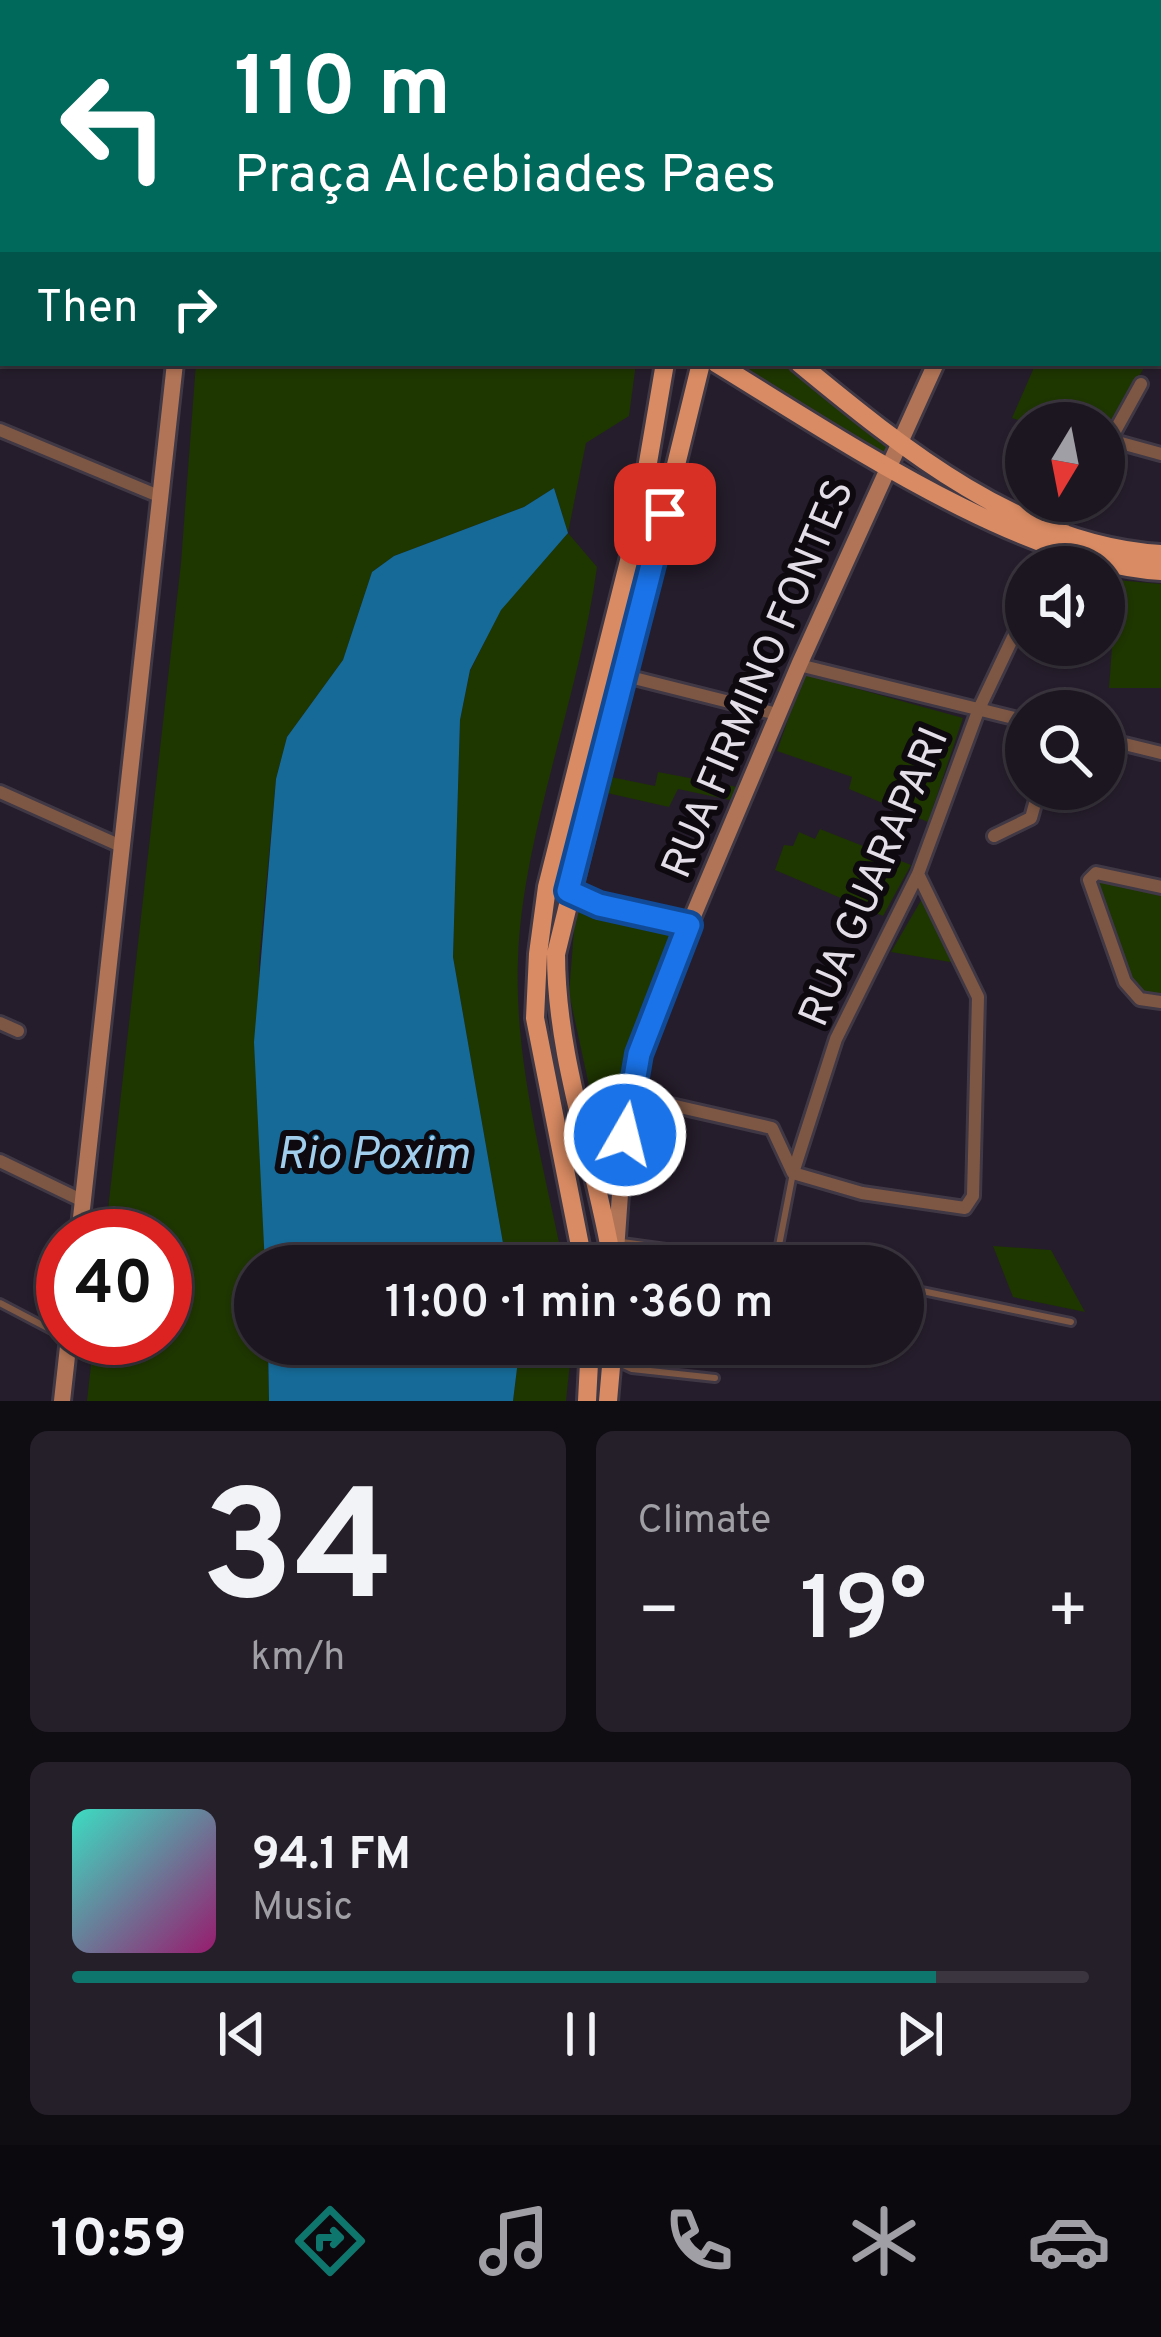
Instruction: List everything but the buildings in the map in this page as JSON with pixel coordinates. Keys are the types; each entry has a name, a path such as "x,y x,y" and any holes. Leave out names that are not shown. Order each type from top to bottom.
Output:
{"main road":[{"path":"580,1245 535,1018 538,954 547,887 636,533 664,366"},
{"path":"610,1245 556,994 568,891 626,676 700,366"},
{"path":"721,366 887,466 1045,546"},
{"path":"803,366 896,443 1047,546"},
{"path":"1125,551 1161,554"},
{"path":"1125,564 1161,571"},
{"path":"587,1401 589,1365"},
{"path":"608,1401 611,1365"}],"street":[{"path":"82,1209 175,366"},
{"name":"RUA FIRMINO FONTES","path":"618,1245 627,1095 689,925 777,714 934,366"},
{"path":"1125,414 1142,384"},
{"path":"0,430 160,497"},
{"path":"1125,449 1161,454"},
{"name":"RUA GUARAPARI","path":"793,1173 836,1039 918,874 978,711 1005,654"},
{"path":"799,664 1005,717"},
{"path":"626,676 777,714"},
{"path":"1125,744 1161,753"},
{"path":"0,792 124,847"},
{"path":"994,836 1031,818 1033,810"},
{"path":"772,1128 793,1173 862,1193 965,1208 973,1196 978,997 918,874"},
{"path":"1161,887 1092,875 1089,886 1125,982 1140,999 1161,1002"},
{"path":"568,891 599,905 689,925"},
{"path":"0,1023 18,1031"},
{"path":"627,1095 772,1128 805,1129"},
{"path":"0,1161 83,1201"},
{"path":"62,1401 65,1365"}],"lane":[{"path":"779,1245 793,1173"},
{"path":"618,1242 642,1245"},
{"path":"924,1291 1071,1322"},
{"path":"0,1303 36,1321"},
{"path":"627,1365 715,1378"}],"green space":[{"path":"196,366 636,366 629,416 586,443 568,533 554,488 524,507 394,556 372,572 343,660 287,737 276,779 259,962 265,1245 234,1245 234,1365 268,1365 269,1401 87,1401 91,1365 192,1365 192,1209 108,1209 181,563"},
{"path":"737,366 785,366 889,448 885,457"},
{"path":"1035,366 1145,366 1123,402 1019,402"},
{"path":"568,533 597,567 540,814 518,960 526,1075 560,1245 503,1245 453,957 460,720 470,671 501,609"},
{"path":"1125,581 1161,584 1161,688 1109,688 1111,666 1125,666"},
{"path":"804,674 963,718 928,822 849,789 852,777 777,751"},
{"path":"658,772 737,787 730,800 678,789 669,807 607,793 611,777 655,786"},
{"path":"820,829 911,865 883,916 775,870 784,845 793,846 799,832 815,839"},
{"path":"1098,880 1161,896 1161,1000 1136,998"},
{"path":"923,897 956,963 891,952"},
{"path":"576,905 675,937 639,1030 617,1215 569,993"},
{"path":"993,1246 1051,1250 1085,1312 1013,1297"},
{"path":"517,1365 570,1365 566,1401 513,1401"}],"water":[{"name":"Rio Poxim","path":"554,488 568,533 501,610 470,670 460,720 453,957 503,1245 264,1245 254,1042 276,779 287,737 343,660 372,572 394,556 524,507"},
{"path":"268,1365 517,1365 513,1401 269,1401"}],"route":[{"path":"625,1135 627,1095 639,1054 689,925 599,905 568,891 665,514"}]}
